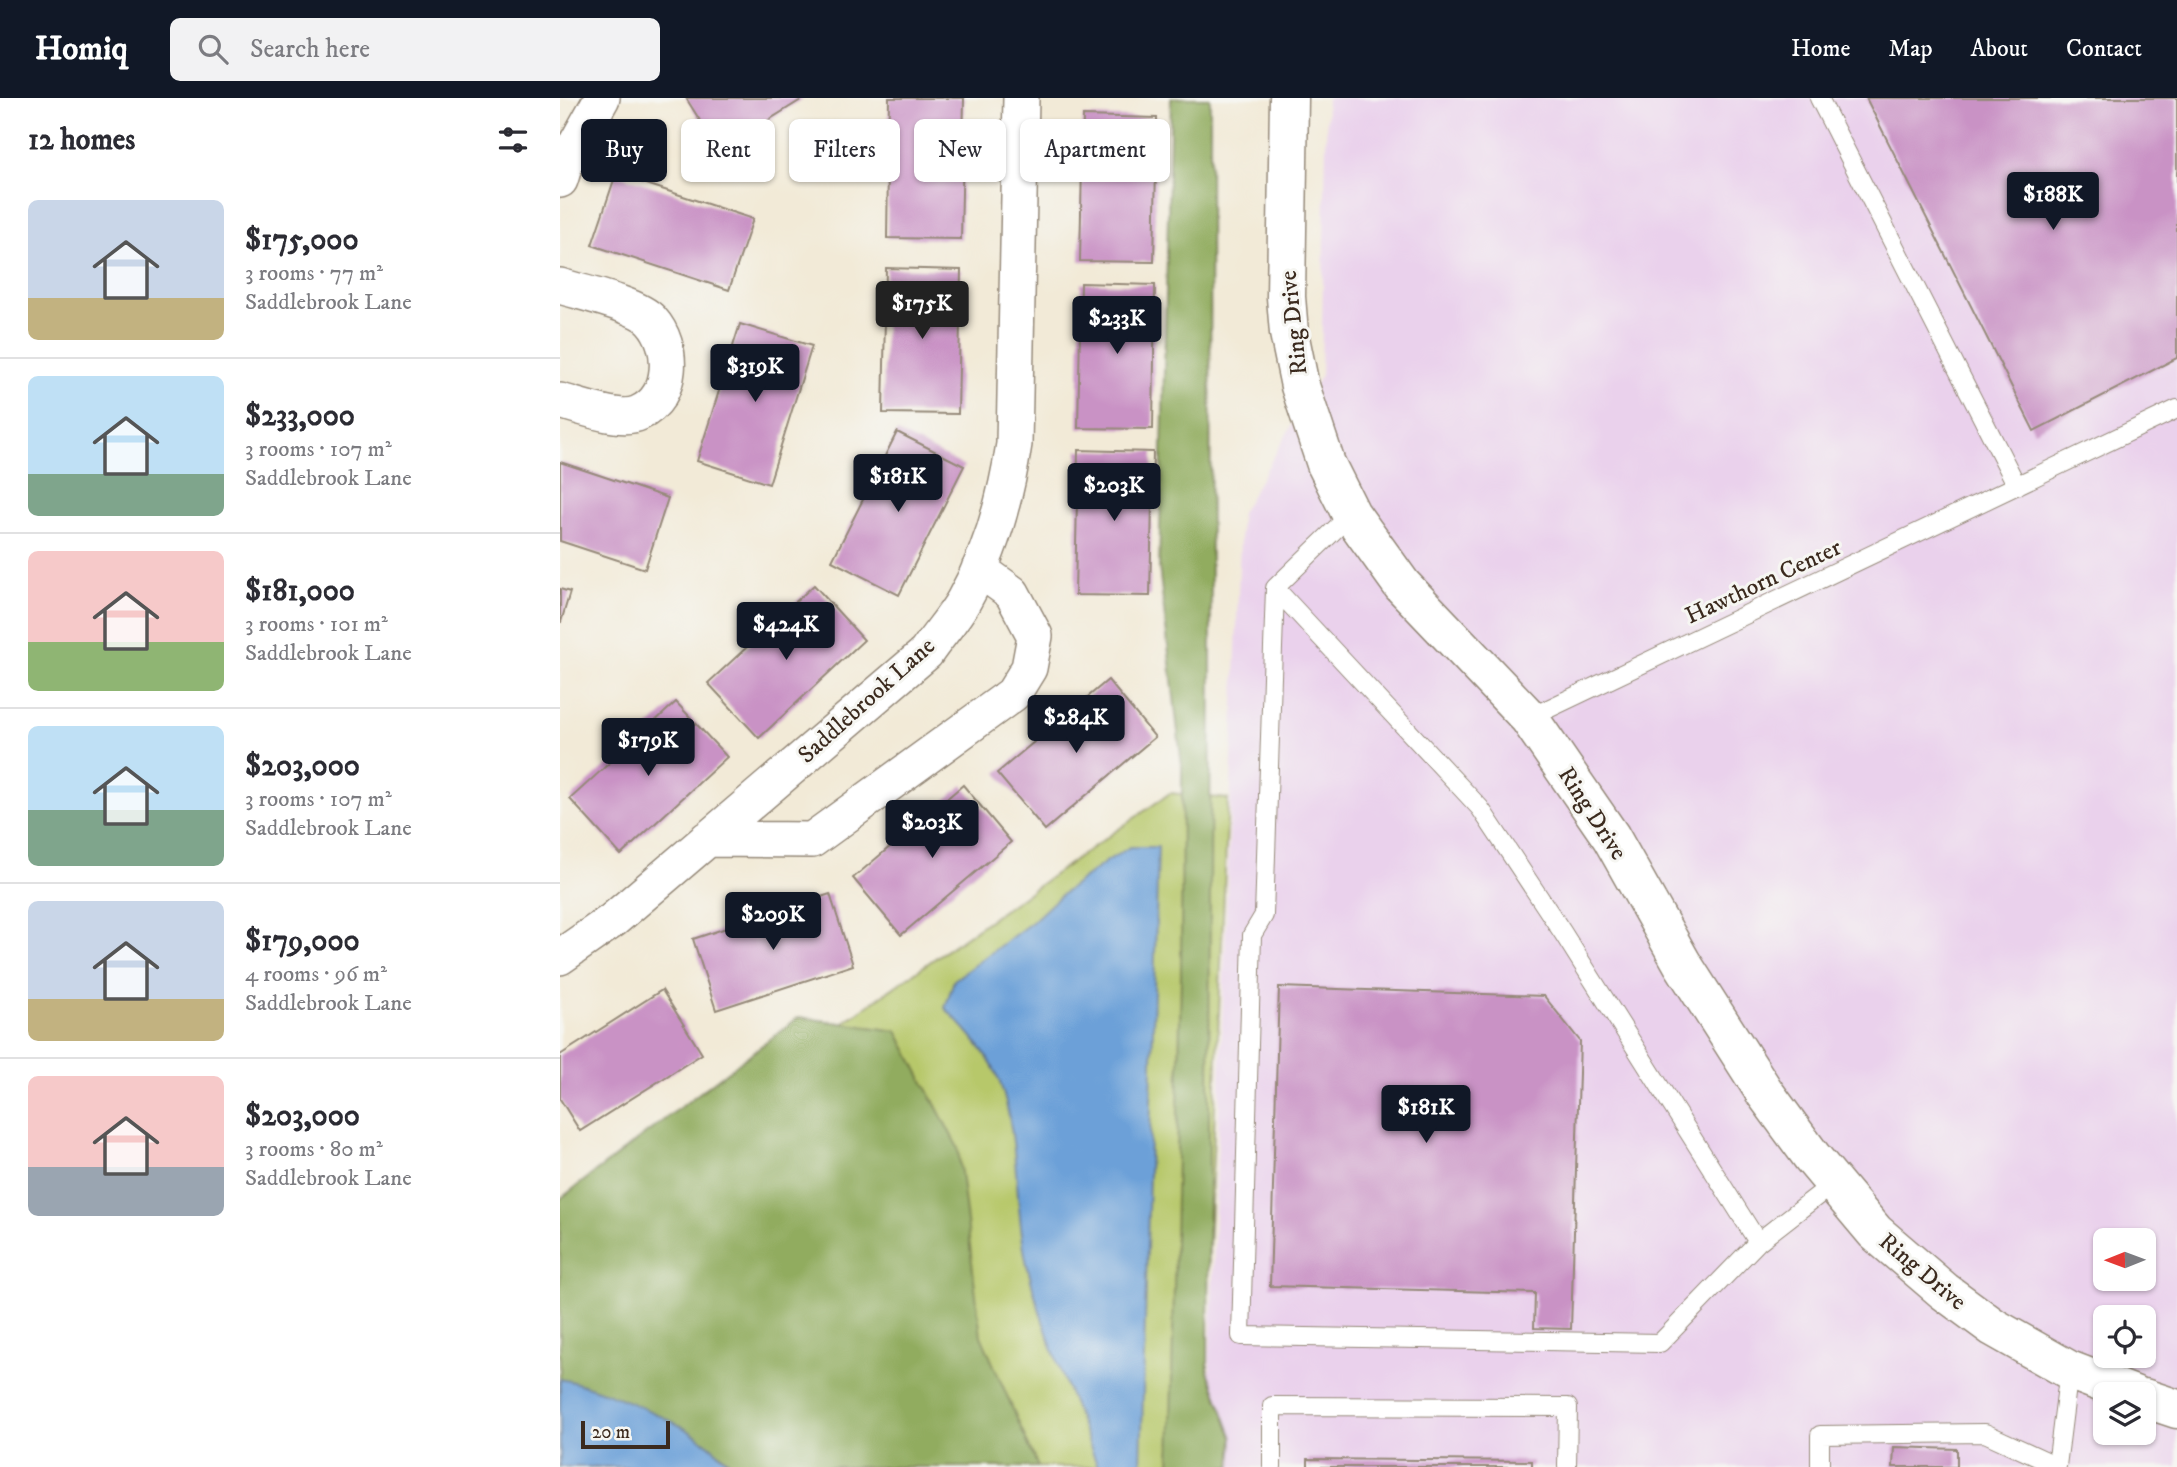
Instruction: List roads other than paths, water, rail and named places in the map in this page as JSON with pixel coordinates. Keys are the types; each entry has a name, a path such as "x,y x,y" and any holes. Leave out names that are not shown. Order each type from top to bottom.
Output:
{"street":[{"path":"560,180 565,164 602,98"},
{"name":"Saddlebrook Lane","path":"560,957 612,920 926,653 964,601 990,545 1009,475 1014,444 1021,98"},
{"name":"Ring Drive","path":"1289,98 1286,297 1289,333 1300,386 1326,464 1351,514 1402,585 1529,718 1611,837 1682,963 1765,1093 1834,1183 1875,1231 1944,1291 1993,1327 2069,1370 2100,1382"},
{"path":"560,286 621,304 649,318 663,337 668,369 661,395 638,414 609,415 560,401"},
{"path":"707,839 812,839 1013,694 1029,668 1035,636 1012,593 979,569"},
{"path":"2156,1402 2177,1409"}],"lane":[{"path":"1819,98 2017,486"},
{"name":"Hawthorn Center","path":"1529,718 2177,409"},
{"path":"1351,514 1275,588 1264,915 1252,935 1241,1336 1660,1343 1758,1242 1834,1183"},
{"path":"1275,588 1480,808 1563,933 1758,1242"},
{"path":"1820,1467 1820,1435 1985,1433 2057,1466 2069,1370"},
{"path":"1272,1467 1272,1406 1568,1407 1567,1467"}],"water":[{"path":"1130,847 1158,847 1141,1467 1098,1467 1058,1365 1026,1260 1014,1147 999,1080 983,1051 945,1008 954,980 1032,922 1061,895"},
{"path":"560,1379 599,1390 668,1419 708,1444 733,1467 560,1467"}]}
